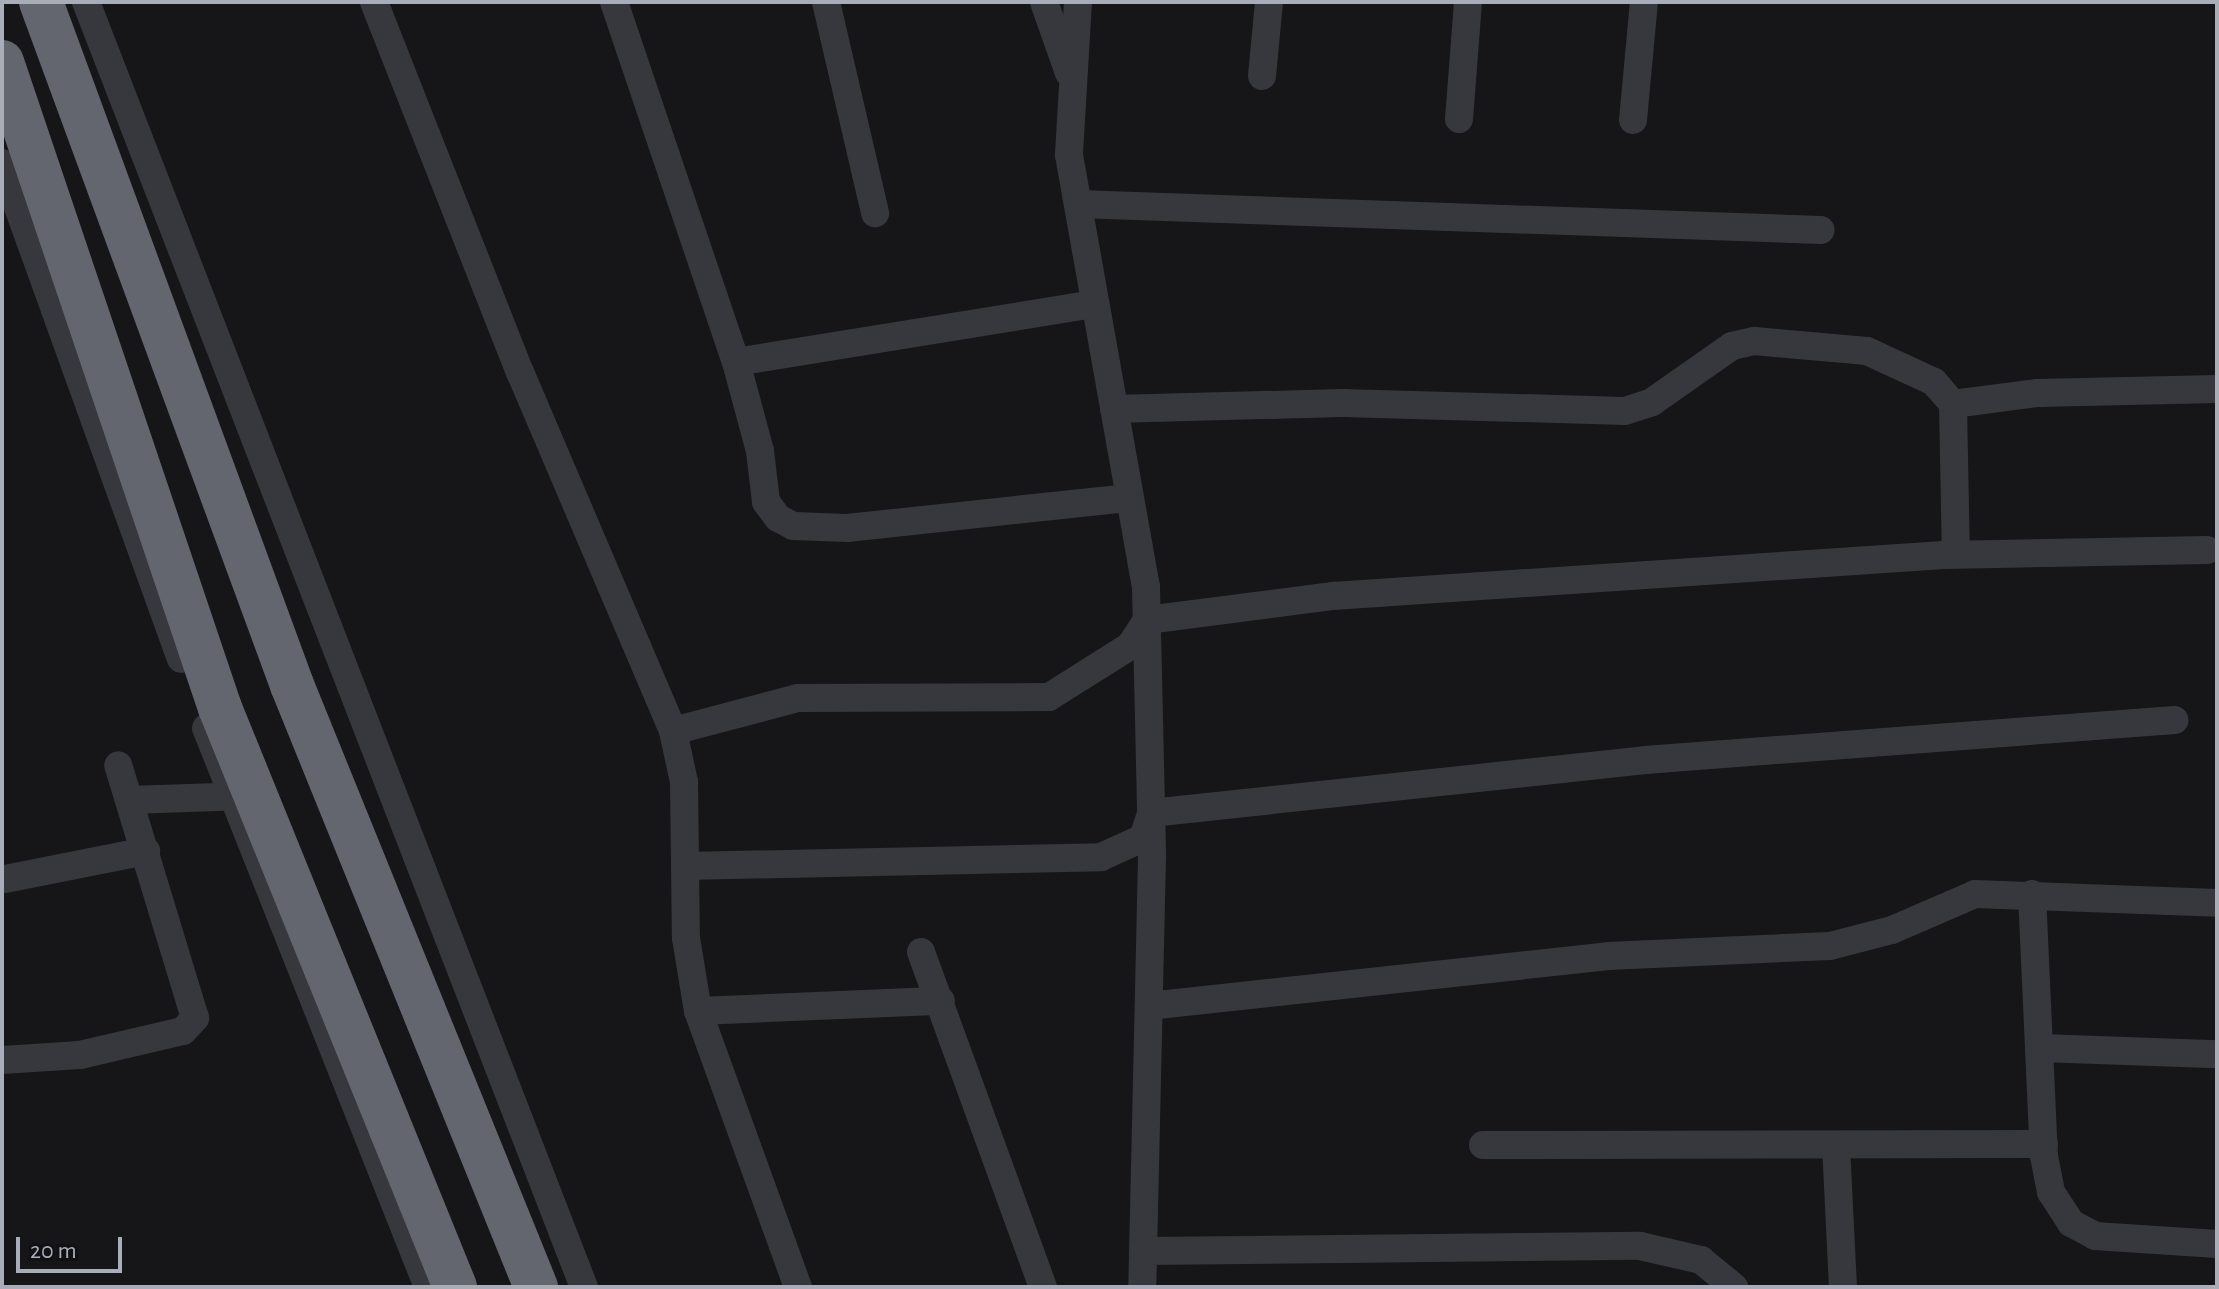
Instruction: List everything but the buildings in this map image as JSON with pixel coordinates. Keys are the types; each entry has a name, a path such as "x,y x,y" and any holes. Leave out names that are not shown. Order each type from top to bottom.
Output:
{"highway":[{"path":"41,2 292,685 536,1287"},
{"path":"2,62 220,708 243,796 455,1287"}],"street":[{"path":"86,2 403,834 584,1287"},
{"path":"374,2 520,372 673,731 684,782 686,938 698,1011 798,1287"},
{"path":"614,2 736,362 760,451 766,502 793,526 977,519 1129,498"},
{"path":"826,2 875,213"},
{"path":"1044,2 1073,84"},
{"path":"1078,2 1069,155 1129,498 1147,620 1151,813 1142,1287"},
{"path":"1262,76 1269,2"},
{"path":"1459,119 1468,2"},
{"path":"1633,120 1644,2"},
{"path":"2,163 428,1287"},
{"path":"1078,204 1821,230"},
{"path":"736,362 1095,304"},
{"path":"1114,409 1342,403 1625,411 1652,402 1732,346 1754,341 1867,351 1934,382 1953,404 1956,554"},
{"path":"1953,404 2038,393 2217,389"},
{"path":"673,731 798,698 1049,697 1130,646 1147,620 1333,596 1956,554 2207,550"},
{"path":"1151,813 1645,760 2174,720"},
{"path":"2,1060 80,1055 183,1031 195,1018 118,765"},
{"path":"130,800 243,796"},
{"path":"685,866 1101,857 1143,838 1151,813"},
{"path":"5,879 146,851"},
{"path":"1149,1006 1608,956 1830,946 1892,930 1975,894 2217,903"},
{"path":"2032,894 2044,1144 2051,1192 2071,1223 2095,1236 2217,1244"},
{"path":"921,952 1043,1287"},
{"path":"698,1011 941,1001"},
{"path":"2041,1048 2217,1054"},
{"path":"1483,1145 2044,1144"},
{"path":"1836,1145 1843,1287"},
{"path":"1144,1251 1640,1246 1701,1260 1734,1287"}]}
